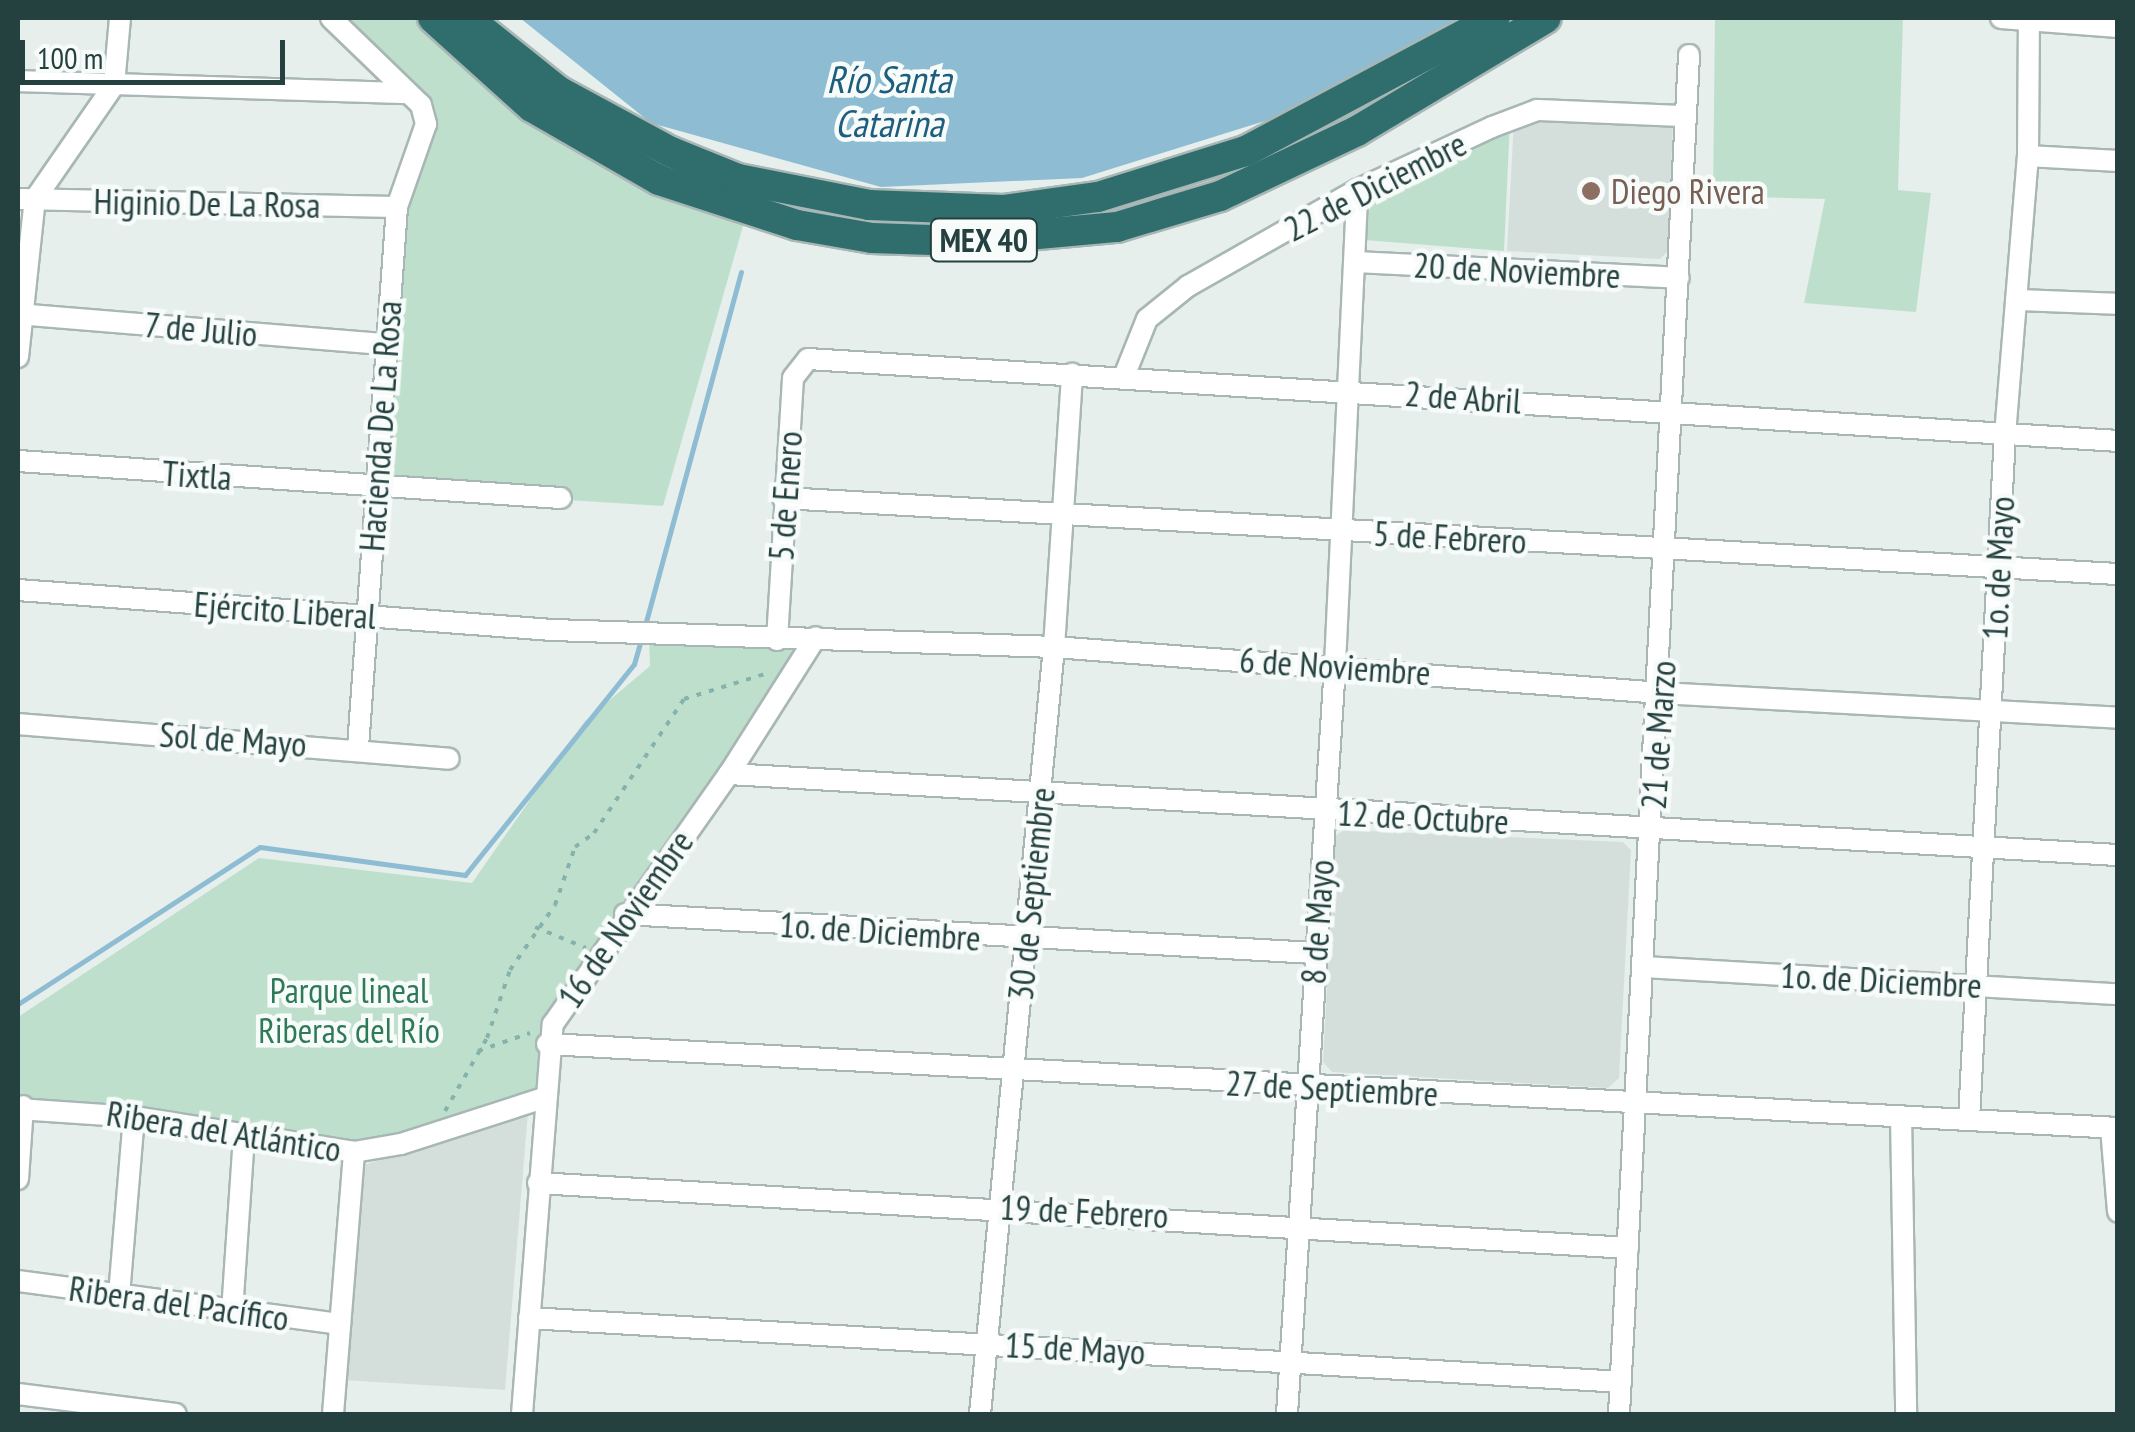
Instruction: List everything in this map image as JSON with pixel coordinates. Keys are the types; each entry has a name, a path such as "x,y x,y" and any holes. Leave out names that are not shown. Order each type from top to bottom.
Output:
{"highway":[{"name":"MEX 40","path":"433,18 532,107 658,180 797,226 872,238 962,241 1117,227 1220,196 1357,131 1546,18"},
{"name":"MEX 40","path":"467,18 558,92 671,152 738,179 868,205 1003,210 1116,193 1246,150 1495,18"}],"street":[{"path":"18,357 26,199 114,85 120,18"},
{"path":"331,18 407,92"},
{"path":"2001,18 2118,27"},
{"name":"1o. de Mayo","path":"1968,1119 2006,435 2028,156 2029,19"},
{"name":"21 de Marzo","path":"1620,1414 1661,693 1675,410 1683,116 1689,55"},
{"path":"18,81 407,92"},
{"name":"Hacienda De La Rosa","path":"358,748 364,616 397,207 424,139 424,110 407,92"},
{"name":"22 de Diciembre","path":"1126,374 1137,335 1164,303 1357,190 1528,112 1683,116"},
{"path":"2028,156 2118,161"},
{"name":"8 de Mayo","path":"1287,1414 1335,665 1344,390 1357,190"},
{"name":"Higinio De La Rosa","path":"26,199 397,207"},
{"name":"20 de Noviembre","path":"1355,262 1679,278"},
{"path":"2016,300 2118,304"},
{"name":"7 de Julio","path":"19,315 385,344"},
{"name":"2 de Abril","path":"808,359 1126,374 2118,441"},
{"name":"5 de Enero","path":"776,640 793,378 808,359"},
{"name":"30 de Septiembre","path":"980,1414 1041,796 1072,374"},
{"name":"Tixtla","path":"18,461 561,498"},
{"name":"5 de Febrero","path":"783,498 2118,574"},
{"name":"Ejército Liberal","path":"18,590 553,630"},
{"name":"6 de Noviembre","path":"553,630 1054,647 1335,665 1661,693 2118,718"},
{"name":"16 de Noviembre","path":"522,1414 550,1034 597,953 729,774 816,637"},
{"name":"Sol de Mayo","path":"18,724 448,758"},
{"name":"12 de Octubre","path":"729,774 1041,796 2118,855"},
{"name":"1o. de Diciembre","path":"626,914 1315,954"},
{"name":"1o. de Diciembre","path":"1644,967 2118,994"},
{"name":"27 de Septiembre","path":"550,1034 1307,1088 2114,1128"},
{"name":"Ribera del Atlántico","path":"20,1107 134,1117 354,1152 435,1133 543,1098"},
{"path":"18,1179 20,1107"},
{"path":"1901,1116 1906,1414"},
{"path":"118,1295 134,1117"},
{"path":"2114,1128 2118,1212"},
{"path":"232,1312 244,1134"},
{"path":"333,1414 354,1152"},
{"name":"19 de Febrero","path":"538,1184 1000,1206 1628,1248"},
{"name":"Ribera del Pacífico","path":"18,1281 340,1324"},
{"name":"15 de Mayo","path":"529,1318 1621,1382"},
{"path":"18,1394 176,1414"}],"path":[{"path":"435,1133 478,1051 534,927 555,905 575,846 594,834 684,698 795,669"},
{"path":"534,927 597,953"},
{"path":"478,1051 550,1034"}],"shaded area":[{"name":"Diego Rivera","path":"1535,115 1673,121 1668,251 1660,259 1507,251 1514,120"},
{"path":"1344,830 1623,842 1631,850 1619,1078 1608,1088 1332,1072 1323,1062 1335,836"},
{"path":"528,1112 505,1390 343,1380 364,1165"}],"green space":[{"path":"333,18 439,18 504,84 747,212 663,506 376,488 397,207 424,111"},
{"path":"1715,18 1903,18 1898,190 1931,193 1916,312 1804,303 1825,199 1713,196"},
{"path":"1510,120 1504,251 1364,240 1372,196"},
{"name":"Parque lineal Riberas del Río","path":"649,634 816,637 561,1008 543,1098 373,1150 18,1109 18,1017 259,858 472,883 585,721 650,666"}],"water":[{"name":"Río Santa Catarina","path":"520,18 1462,18 1319,104 1082,178 881,187 651,123"}],"waterway":[{"path":"644,629 741,272"},
{"path":"18,1004 260,847 465,875 634,664 641,640"}],"place":[{"name":"Diego Rivera","path":"1591,191"}]}
